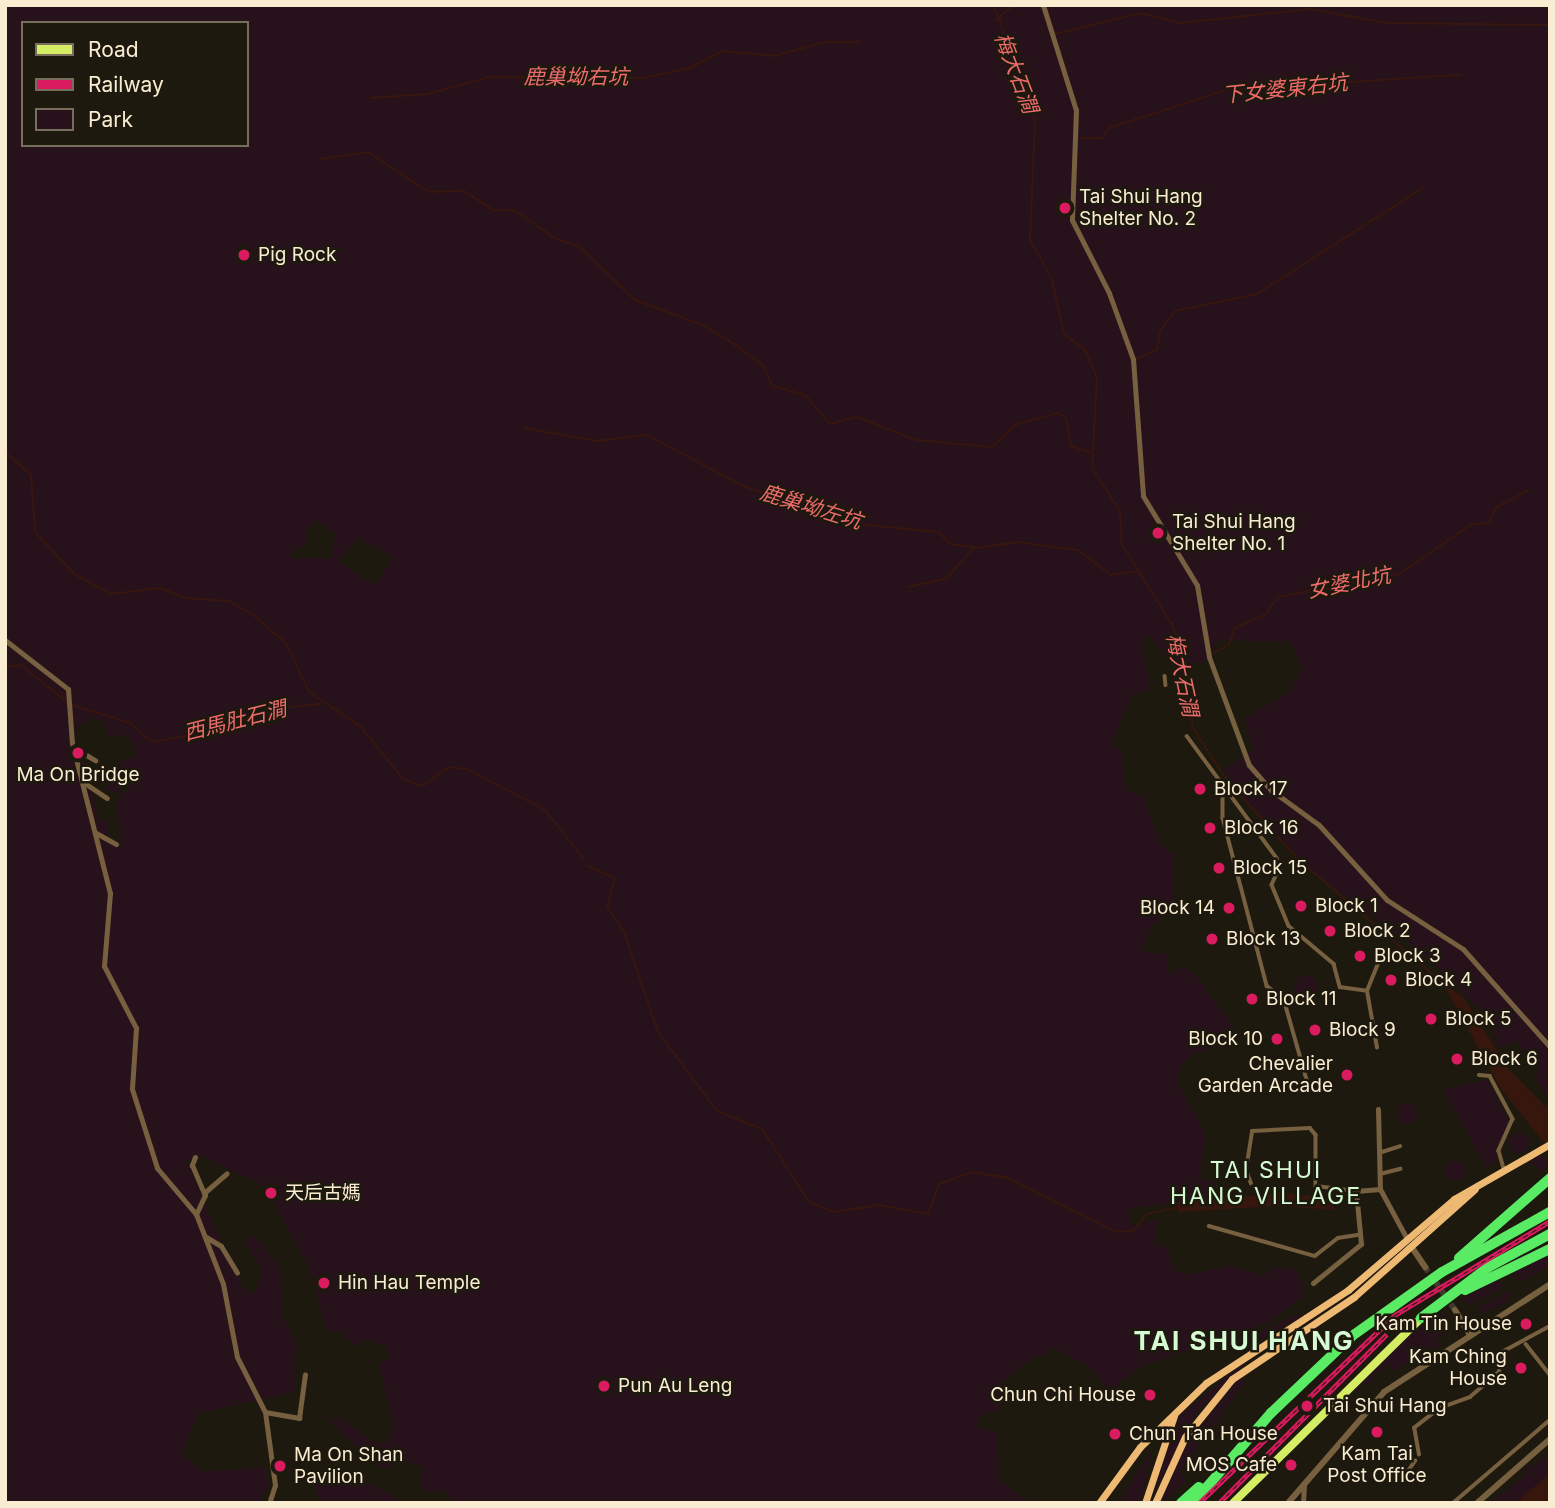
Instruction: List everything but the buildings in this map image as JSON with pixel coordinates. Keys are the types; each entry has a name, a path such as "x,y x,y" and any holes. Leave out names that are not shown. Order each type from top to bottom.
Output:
{"highway":[{"path":"1181,1503 1209,1479 1332,1354 1451,1266 1550,1178"},
{"path":"1451,1266 1550,1212"},
{"path":"1421,1318 1499,1261 1550,1234"},
{"path":"1421,1318 1550,1249"},
{"path":"1193,1503 1209,1479"}],"main road":[{"path":"1099,1503 1182,1404 1348,1290 1407,1239 1489,1177 1550,1144"},
{"path":"1156,1501 1181,1443 1209,1405 1278,1339 1342,1306 1413,1249 1489,1177"},
{"path":"1407,1239 1413,1249"},
{"path":"1233,1503 1421,1318"},
{"path":"1145,1503 1162,1440 1182,1404"}],"street":[{"path":"1043,5 1076,110 1072,220 1110,293 1133,359 1143,496 1197,585 1209,657 1249,765 1266,786 1319,825 1387,900 1460,946 1550,1047"},
{"path":"5,640 63,680 70,695 74,747 86,784 110,893 104,966 136,1028 132,1089 157,1168 196,1214 206,1237 233,1319 237,1357 265,1412 275,1485 269,1503"},
{"path":"1165,676 1166,685"},
{"path":"1187,736 1277,858"},
{"path":"74,747 96,760"},
{"path":"86,784 107,798"},
{"path":"1223,787 1223,818 1267,986 1284,999 1308,1083"},
{"path":"96,833 116,844"},
{"path":"1278,872 1272,885 1289,926 1334,964 1340,987 1367,991"},
{"path":"1377,1048 1367,991 1384,949"},
{"path":"1479,1075 1490,1076 1513,1119 1499,1153 1506,1167"},
{"path":"1378,1109 1381,1189 1407,1239"},
{"path":"1251,1184 1247,1170 1252,1130 1310,1128 1316,1135 1316,1186 1356,1191 1381,1189"},
{"path":"1379,1153 1400,1146"},
{"path":"195,1157 191,1166 204,1193"},
{"path":"1380,1174 1399,1169"},
{"path":"196,1214 204,1193 227,1173"},
{"path":"1313,1283 1361,1244 1357,1235 1356,1191"},
{"path":"1209,1226 1315,1256 1338,1238 1357,1235"},
{"path":"206,1237 221,1245 237,1273"},
{"path":"1413,1249 1424,1267"},
{"path":"1288,1503 1384,1392 1469,1333 1550,1283"},
{"path":"1455,1310 1469,1333"},
{"path":"1419,1455 1414,1428 1440,1408 1470,1397 1499,1372 1502,1352 1526,1344 1550,1326"},
{"path":"1526,1344 1550,1375"},
{"path":"265,1412 299,1418 305,1374"},
{"path":"1452,1503 1550,1420"},
{"path":"1477,1503 1550,1439"},
{"path":"1406,1474 1415,1461"},
{"path":"1303,1503 1306,1483"}],"green space":[{"path":"5,5 1550,5 1547,1094 1534,1078 1540,1072 1517,1041 1497,1047 1492,1021 1423,954 1312,871 1243,799 1224,769 1253,750 1245,719 1288,692 1304,669 1289,642 1219,640 1203,663 1174,663 1147,635 1142,642 1150,691 1132,694 1111,744 1122,753 1125,790 1144,796 1160,842 1174,856 1174,905 1153,924 1142,951 1167,954 1168,975 1183,966 1195,974 1241,1038 1190,1056 1180,1067 1178,1083 1206,1135 1200,1178 1214,1181 1217,1196 1128,1209 1132,1225 1155,1220 1155,1244 1167,1246 1174,1269 1185,1275 1231,1266 1264,1276 1271,1268 1294,1268 1303,1281 1303,1297 1269,1322 1145,1365 1109,1391 1089,1367 1054,1349 1026,1362 1002,1382 999,1409 978,1416 976,1427 997,1431 999,1478 1028,1503 453,1503 445,1490 427,1493 419,1484 423,1467 393,1458 390,1470 376,1464 330,1421 340,1417 372,1442 387,1443 394,1427 379,1364 390,1359 385,1346 367,1339 356,1347 339,1330 326,1331 311,1271 264,1186 202,1156 186,1161 243,1289 253,1294 263,1272 245,1243 254,1235 280,1268 282,1314 297,1344 294,1392 199,1413 182,1453 203,1472 265,1467 269,1483 259,1503 5,1503","holes":["315,520 335,534 331,558 293,558 290,551 309,545 304,533","358,538 392,557 375,586 339,561","93,718 106,722 108,739 123,734 132,739 136,756 121,761 106,789 117,794 126,778 141,772 117,801 121,847 109,843 107,821 100,822 76,742 76,728"]},
{"path":"1306,975 1317,982 1318,987 1311,998 1306,999 1295,992 1294,987 1301,976"},
{"path":"1487,1080 1511,1125 1497,1148 1496,1162 1486,1167 1443,1089"},
{"path":"1407,1103 1414,1106 1417,1113 1414,1120 1407,1123 1400,1120 1397,1113 1400,1106"},
{"path":"1519,1133 1526,1136 1529,1143 1526,1150 1519,1153 1512,1150 1509,1143 1512,1136"},
{"path":"1530,1151 1540,1151 1548,1163 1542,1172 1530,1162"},
{"path":"1455,1161 1462,1164 1465,1171 1462,1178 1455,1181 1448,1178 1445,1171 1448,1164"},
{"path":"1550,1254 1550,1266 1517,1283 1517,1275 1508,1274"},
{"path":"1496,1277 1503,1286 1497,1291 1469,1304 1462,1301"},
{"path":"1513,1289 1506,1303 1480,1313 1480,1308"},
{"path":"1443,1313 1450,1327 1435,1341 1443,1345 1406,1354 1410,1362 1396,1371 1386,1364 1371,1377 1373,1384 1365,1382 1338,1405 1391,1350"},
{"path":"1301,1314 1302,1316 1249,1346 1246,1340 1227,1344"},
{"path":"1253,1355 1195,1415 1149,1503 1180,1416"},
{"path":"1240,1377 1245,1382 1180,1471 1186,1481 1161,1503 1184,1449"},
{"path":"1152,1450 1141,1503 1120,1503 1134,1477"},
{"path":"1550,1453 1550,1474 1516,1503 1491,1502 1526,1475 1527,1463 1533,1467"},
{"path":"329,1474 373,1484 402,1503 322,1503 310,1476"}],"shaded area":[{"path":"1443,983 1463,997 1508,1068 1550,1111 1550,1150 1501,1089"},
{"path":"1281,1193 1336,1198 1334,1210 1278,1206 1178,1212 1177,1202"},
{"path":"1550,1474 1550,1503 1516,1503 1534,1487"}],"waterway":[{"name":"梅大石澗","path":"994,5 1035,121 1030,240 1051,277 1064,334 1085,350 1097,377 1092,468 1120,511 1122,544 1174,628 1193,728 1226,779 1297,858 1443,983"},
{"path":"996,20 1013,5"},
{"path":"1055,34 1141,13 1181,23 1310,9 1387,23 1550,25"},
{"name":"鹿巢坳右坑","path":"371,98 427,94 490,77 643,78 690,68 722,51 774,56 825,42 859,42"},
{"name":"下女婆東右坑","path":"1077,138 1102,138 1109,128 1226,90 1461,75"},
{"path":"320,159 368,152 429,192 464,191 493,210 516,211 556,239 579,246 635,300 705,326 738,347 763,365 772,386 805,395 830,424 857,417 916,440 992,447 1015,425 1058,413 1066,418 1071,446 1090,452"},
{"path":"1136,359 1157,350 1160,331 1175,311 1257,294 1423,188"},
{"name":"鹿巢坳左坑","path":"524,428 597,441 647,435 743,486 849,523 938,532 951,544 978,548 1017,542 1078,550 1111,575 1140,571"},
{"path":"5,452 31,475 35,532 74,574 111,594 160,588 186,598 229,601 251,613 286,643 309,692 360,726 404,780 423,786 448,767 467,769 545,810 583,858"},
{"name":"女婆北坑","path":"1211,654 1229,645 1235,628 1266,614 1278,597 1399,574 1472,524 1489,523 1496,507 1529,490"},
{"path":"909,587 947,578 973,548"},
{"name":"西馬肚石澗","path":"5,667 21,665 67,702"},
{"name":"西馬肚石澗","path":"72,705 130,723 152,742 213,731 278,708 320,704"},
{"path":"588,866 615,878 607,907 624,932 658,1032 717,1111 762,1129 809,1202 834,1212 878,1205 928,1214 939,1184 972,1172 1005,1177 1117,1232 1133,1231 1147,1214 1179,1207"}],"tunnel":[{"path":"1425,1267 1455,1310"}],"railway":[{"path":"1199,1503 1395,1315 1550,1221"},
{"path":"1219,1503 1387,1334"}],"place":[{"name":"Tai Shui Hang Shelter No. 2","path":"1065,208"},
{"name":"Pig Rock","path":"244,255"},
{"name":"Tai Shui Hang Shelter No. 1","path":"1158,533"},
{"name":"Ma On Bridge","path":"78,753"},
{"name":"Block 17","path":"1200,789"},
{"name":"Block 16","path":"1210,828"},
{"name":"Block 15","path":"1219,868"},
{"name":"Block 1","path":"1301,906"},
{"name":"Block 14","path":"1229,908"},
{"name":"Block 2","path":"1330,931"},
{"name":"Block 13","path":"1212,939"},
{"name":"Block 3","path":"1360,956"},
{"name":"Block 4","path":"1391,980"},
{"name":"Block 11","path":"1252,999"},
{"name":"Block 5","path":"1431,1019"},
{"name":"Block 9","path":"1315,1030"},
{"name":"Block 10","path":"1277,1039"},
{"name":"Block 6","path":"1457,1059"},
{"name":"Chevalier Garden Arcade","path":"1347,1075"},
{"name":"天后古媽","path":"271,1193"},
{"name":"Hin Hau Temple","path":"324,1283"},
{"name":"Kam Tin House","path":"1526,1324"},
{"name":"Kam Ching House","path":"1521,1368"},
{"name":"Pun Au Leng","path":"604,1386"},
{"name":"Chun Chi House","path":"1150,1395"},
{"name":"Tai Shui Hang","path":"1307,1406"},
{"name":"Kam Tai Post Office","path":"1377,1432"},
{"name":"Chun Tan House","path":"1115,1434"},
{"name":"MOS Cafe","path":"1291,1465"},
{"name":"Ma On Shan Pavilion","path":"280,1466"}],"district":[{"name":"TAI SHUI HANG VILLAGE","path":"1266,1183"},
{"name":"TAI SHUI HANG","path":"1244,1341"}]}
